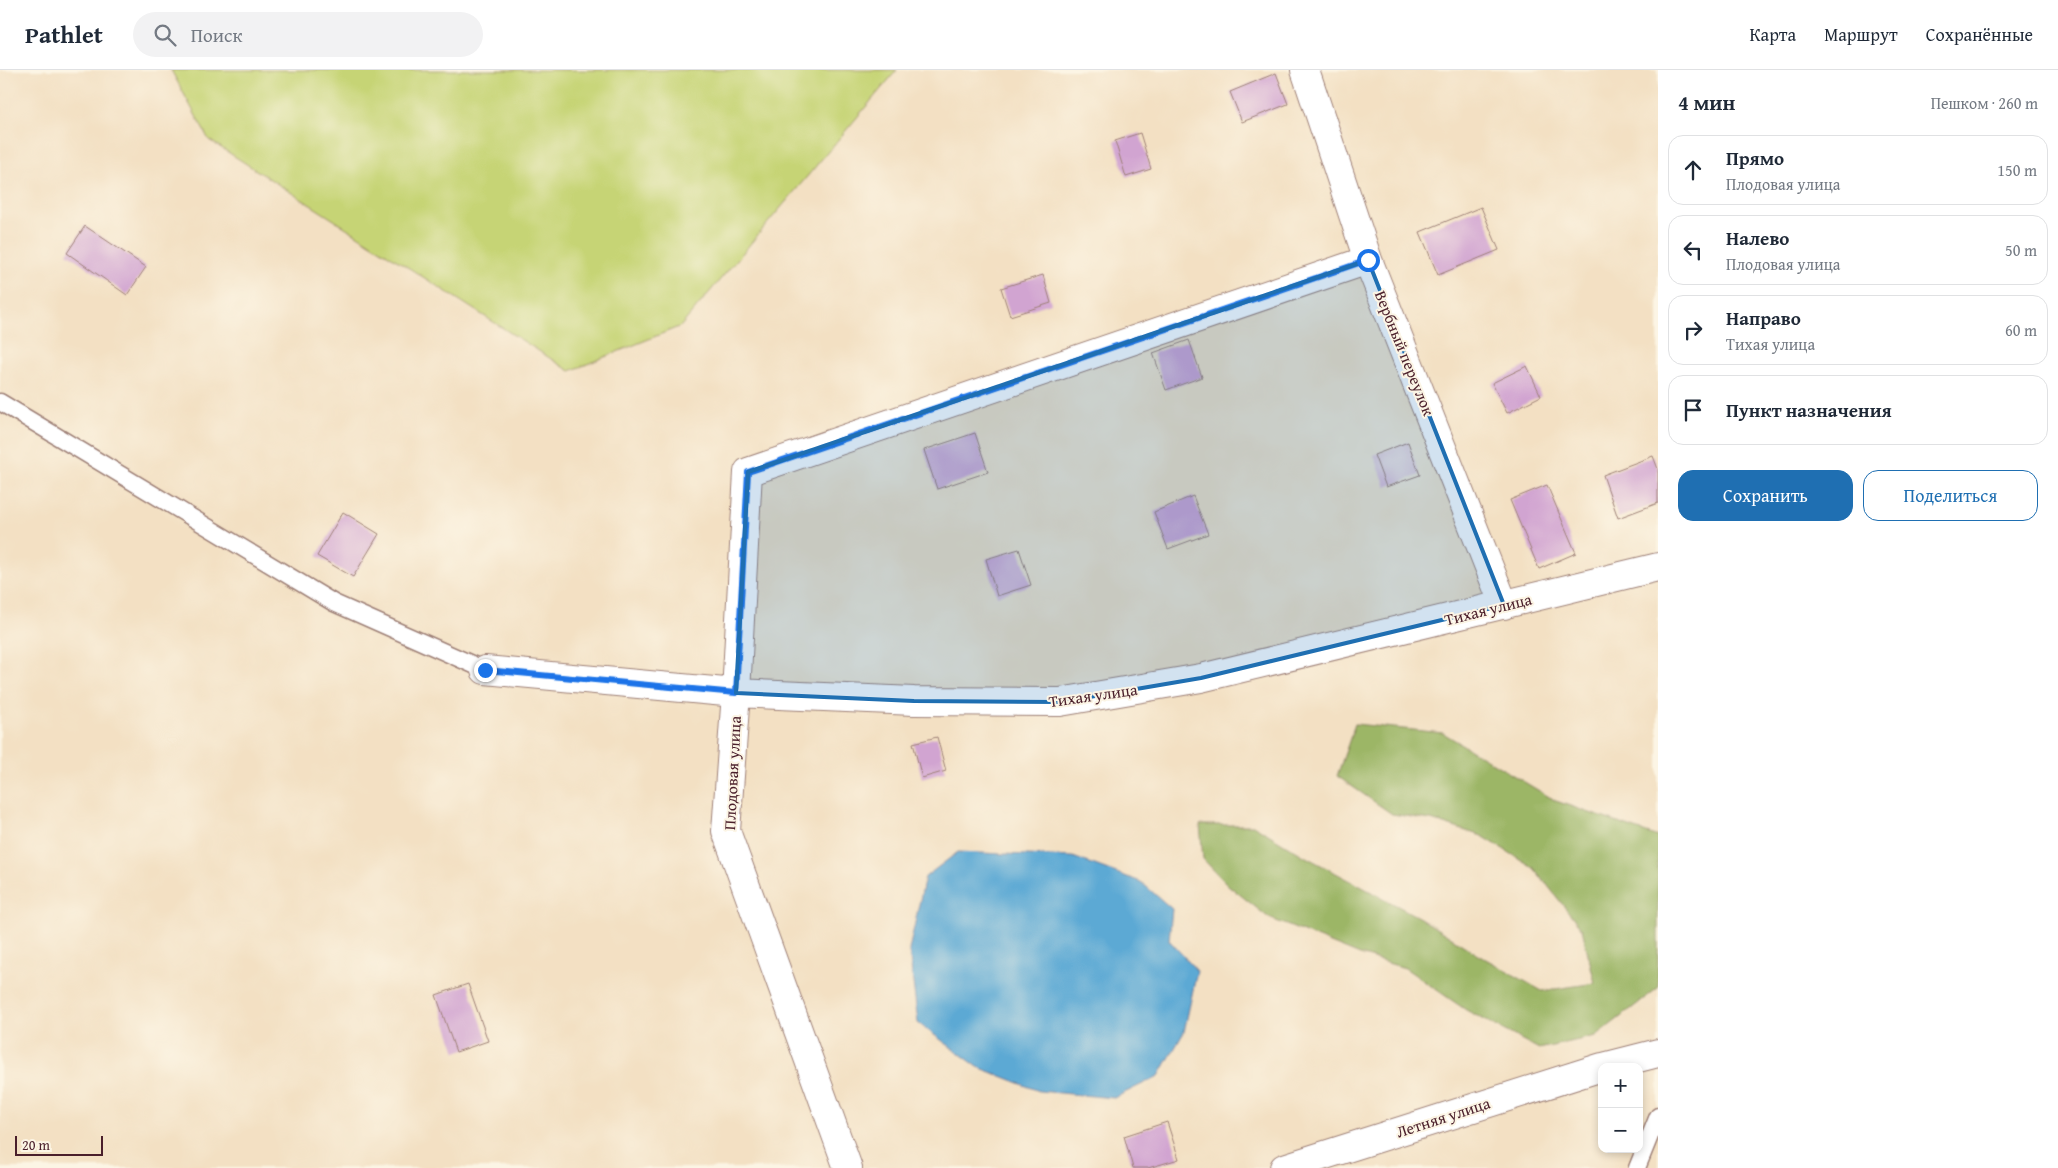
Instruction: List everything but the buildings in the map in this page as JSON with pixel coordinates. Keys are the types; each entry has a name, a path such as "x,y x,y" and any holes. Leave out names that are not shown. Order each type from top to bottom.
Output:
{"street":[{"name":"Вербный переулок","path":"1305,70 1368,260 1504,605"},
{"name":"Плодовая улица","path":"848,1168 726,831 736,693 748,472 1368,260"},
{"name":"Тихая улица","path":"485,670 736,693 914,702 1060,702 1201,678 1658,567"},
{"name":"Летняя улица","path":"1618,1063 1658,1053"},
{"name":"Летняя улица","path":"1284,1168 1598,1068"}],"lane":[{"path":"0,402 334,603 485,670"},
{"path":"1636,1168 1658,1116"}],"highlighted area":[{"path":"1368,260 1504,605 1201,678 1060,702 914,701 736,693 748,472"}],"green space":[{"path":"171,70 897,70 681,326 570,371 209,140"},
{"path":"1355,724 1443,733 1556,801 1658,837 1658,988 1596,1036 1539,1049 1466,1010 1405,968 1360,955 1269,918 1228,885 1203,859 1200,825 1253,825 1306,857 1420,918 1477,954 1542,991 1595,983 1582,929 1533,867 1482,836 1431,820 1392,814 1337,776"}],"water":[{"path":"958,852 1073,857 1141,882 1172,909 1169,940 1197,971 1184,1032 1159,1076 1114,1098 1039,1091 978,1067 918,1023 909,950 925,877"}],"route":[{"path":"485,670 736,693 748,472 1368,260"}]}
